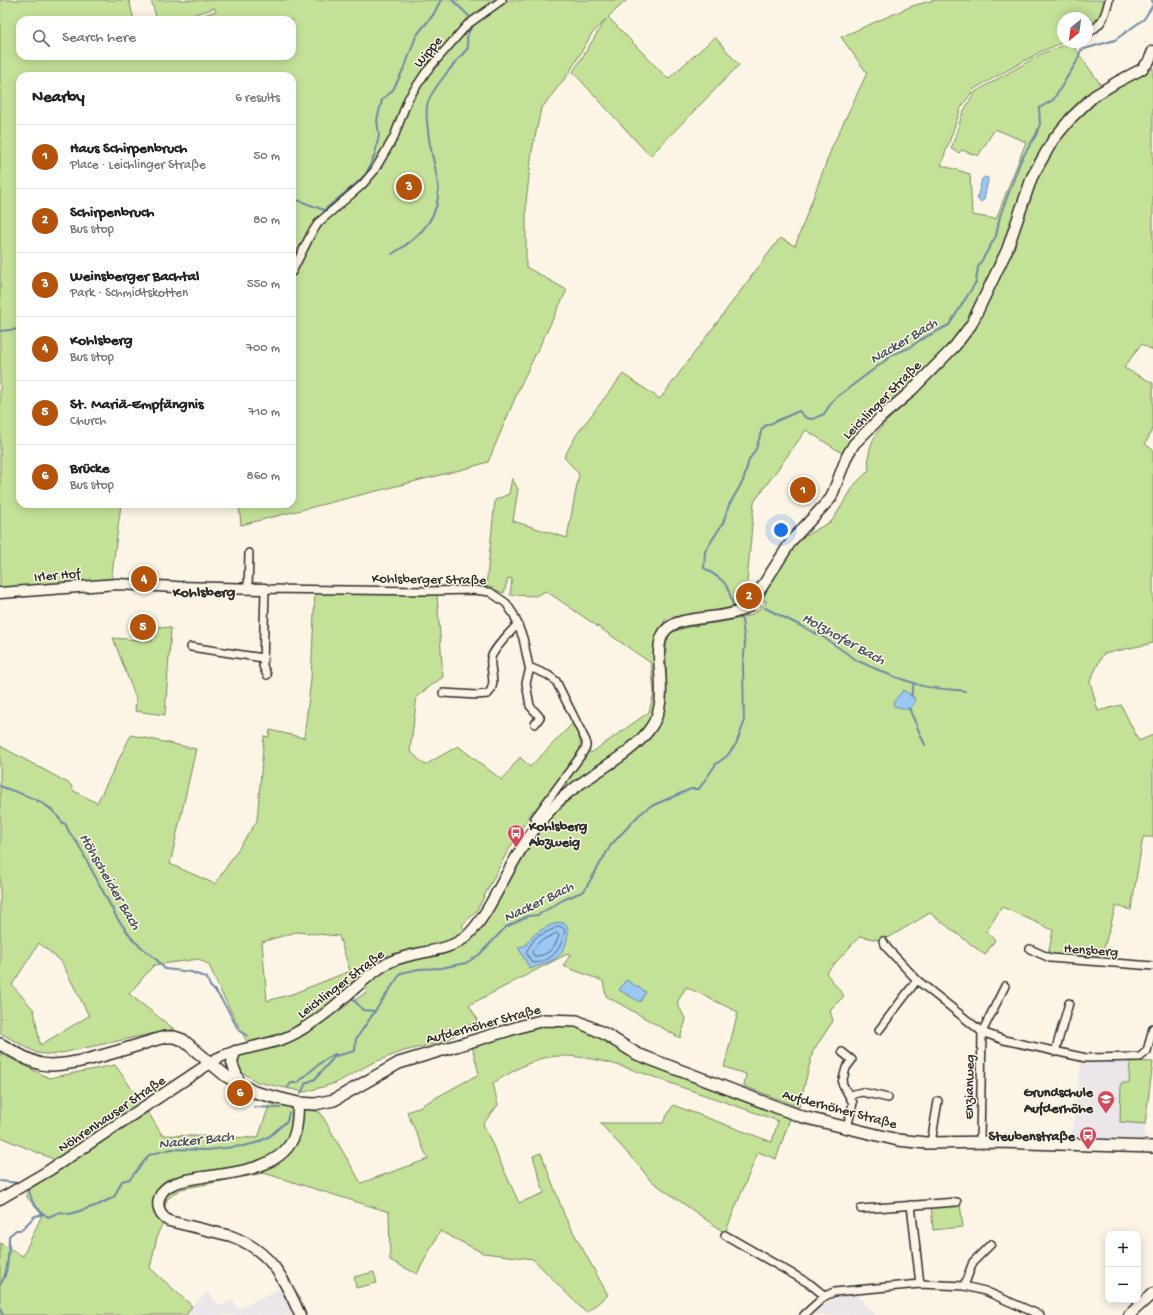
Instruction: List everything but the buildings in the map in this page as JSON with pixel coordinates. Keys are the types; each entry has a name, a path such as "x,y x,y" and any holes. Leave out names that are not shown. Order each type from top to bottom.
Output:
{"main road":[{"name":"Leichlinger Straße","path":"210,1063 221,1056 235,1051 290,1036 334,1006 364,979 386,964 412,954 447,947 466,936 483,916 521,849 537,825 559,800 579,783 630,748 652,726 661,703 662,689 660,651 662,638 667,629 680,623 719,616 741,610 752,601 792,540 831,498 847,456 854,444 881,417 908,394 955,346 972,325 1007,250 1032,178 1041,158 1054,140 1072,117 1094,96 1142,69 1149,61 1153,51"},
{"name":"Kohlsberger Straße","path":"117,584 265,589"},
{"name":"Irler Hof","path":"0,593 117,584"},
{"name":"Aufderhöher Straße","path":"0,1044 33,1062 56,1065 74,1062 165,1037 172,1037 189,1044 210,1063 241,1086 265,1095 298,1103 315,1104 329,1101 399,1063 537,1022 563,1020 577,1021 589,1026 638,1054 764,1103 803,1117 898,1140 931,1143 980,1142 1153,1147"},
{"path":"235,1051 232,1063 241,1086"},
{"name":"Nöhrenhauser Straße","path":"0,1199 23,1187 210,1063"},
{"path":"298,1103 295,1133 290,1143 280,1154 267,1162 248,1169 181,1181 170,1185 160,1195 158,1208 161,1216 169,1221 232,1236 251,1245 261,1252 281,1275 300,1315"},
{"path":"1129,1315 1153,1293"}],"street":[{"name":"Wippe","path":"296,265 319,222 370,177 394,137 408,99 426,72 467,25 502,0"},
{"path":"1093,30 1104,20 1109,0"},
{"path":"248,588 250,553"},
{"path":"265,589 263,666 267,675"},
{"name":"Kohlsberger Straße","path":"265,589 483,590 494,594 506,603 518,624 530,668"},
{"path":"444,693 476,695 488,694 493,680 491,657 504,639 518,624"},
{"path":"191,647 263,658"},
{"path":"535,724 540,717 530,706 526,683 530,668 548,675 556,681 587,744 582,754 535,818 537,825"},
{"path":"883,941 887,948 917,980 982,1032 1055,1052 1086,1058 1140,1057 1145,1054 1150,1046 1153,1028"},
{"name":"Hensberg","path":"1030,949 1050,958 1153,966"},
{"path":"879,1030 917,980"},
{"name":"Enzianweg","path":"980,1142 982,1032 1005,986"},
{"path":"1055,1052 1069,1004"},
{"path":"842,1052 852,1060 846,1068 842,1083 853,1105 847,1128"},
{"path":"849,1095 862,1092 888,1098"},
{"path":"931,1143 938,1101"},
{"path":"861,1210 957,1202"},
{"path":"911,1205 920,1284"},
{"path":"725,1235 820,1290 825,1296"},
{"path":"964,1286 973,1262 991,1244"},
{"path":"804,1315 825,1296 842,1291 920,1284 964,1286 985,1291 1040,1315"}],"shaded area":[{"path":"1081,1062 1153,1062 1144,1139 1071,1137"},
{"path":"282,1288 294,1315 186,1315 192,1306 208,1292 220,1306 233,1300 238,1309"},
{"path":"857,1295 875,1315 813,1315 835,1297"}],"green space":[{"path":"0,0 129,0 133,16 16,16 16,60 296,60 296,16 200,16 216,11 215,8 189,16 156,16 151,0 627,0 608,17 668,79 715,37 739,65 650,156 573,72 606,19 591,35 569,73 541,109 532,151 526,202 526,267 567,290 521,384 488,462 241,525 239,508 296,508 296,72 16,72 16,508 120,508 111,582 0,590"},
{"path":"934,0 1105,0 1100,17 1093,24 1093,12 1057,12 1057,45 1042,51 974,89 961,108 941,165 970,174 972,215 996,219 1026,142 995,129 978,156 962,150 959,153 951,149 963,112 975,92 1043,53 1057,48 1075,48 1106,92 1153,68 1153,350 1141,344 1124,368 1153,383 1153,429 1145,444 1153,450 1153,643 1103,654 1090,681 1098,711 1121,705 1139,741 1153,735 1153,837 1143,837 1131,910 1116,906 1101,958 1048,956 1053,930 1002,907 986,932 995,940 985,955 930,913 883,941 860,936 826,973 844,996 830,1010 833,1021 813,1051 799,1107 744,1086 746,1074 724,1067 738,1012 686,987 677,1003 686,1020 680,1038 606,996 603,981 563,966 571,954 565,955 469,1005 478,1020 446,1041 404,1051 372,1063 336,1083 305,1092 257,1082 239,1070 236,1061 239,1055 280,1046 304,1034 367,992 357,979 310,1018 290,1031 273,1038 247,1042 219,988 209,965 199,959 154,965 129,994 174,1029 52,1055 37,1053 0,1033 0,746 70,784 74,791 97,803 131,735 196,749 170,864 215,884 257,821 264,736 269,737 270,730 304,738 311,679 315,592 437,594 443,677 417,696 410,751 425,765 458,746 502,780 520,757 530,767 573,723 580,735 580,749 535,812 533,810 505,856 476,912 462,925 470,939 484,925 528,847 536,840 542,827 555,810 650,738 659,721 664,702 666,683 666,648 670,633 679,629 750,615 767,602 760,599 797,540 832,521 856,483 869,470 871,446 880,428 913,397 904,391 842,453 806,430 754,502 746,594 743,603 721,610 666,618 657,638 657,705 649,723 639,737 591,769 556,797 555,795 589,750 591,753 649,712 654,693 651,663 546,591 535,596 510,595 512,579 508,578 504,593 486,587 495,500 509,494 512,478 518,489 513,521 567,538 579,474 564,457 577,434 623,374 660,399 780,238 795,246 832,147 867,73 841,37 912,6","holes":["296,932 339,936 350,971 292,994 267,1001 262,942","39,943 61,961 89,1016 40,1045 34,1010 12,985"]},
{"path":"154,626 171,628 165,715 135,711 136,699 113,638 152,641"},
{"path":"570,1023 791,1116 776,1159 758,1152 725,1233 650,1180 600,1123 663,1123 673,1105 772,1142 778,1121 615,1064 580,1057 548,1057 533,1061 493,1083 498,1105 483,1124 519,1203 544,1193 533,1156 541,1153 565,1217 608,1295 586,1313 533,1259 483,1253 440,1231 417,1274 390,1260 389,1212 264,1173 181,1189 167,1199 165,1206 168,1213 158,1233 150,1268 192,1306 186,1315 0,1315 0,1243 23,1256 42,1215 27,1197 27,1191 148,1112 162,1135 258,1138 270,1103 320,1112 361,1183 428,1159 407,1112 479,1074 472,1046 541,1025"},
{"path":"0,1053 49,1078 115,1065 142,1103 58,1161 0,1137"},
{"path":"1130,1061 1153,1062 1145,1124 1120,1122 1121,1083 1129,1083"},
{"path":"960,1204 963,1227 933,1230 931,1206"},
{"path":"374,1272 377,1283 356,1288 354,1277"}],"water":[{"path":"985,177 988,178 988,180 984,200 980,202 977,198 982,179"},
{"path":"903,690 914,697 915,702 910,710 894,706 893,703"},
{"path":"560,922 566,924 568,929 567,939 562,952 549,962 530,969 518,947 525,946 532,937 540,931"},
{"path":"626,980 646,992 640,1002 619,990"}],"waterway":[{"path":"296,200 324,210 366,174 375,154 379,135 377,120 382,100 393,90 406,64 416,36 433,15 441,0"},
{"path":"452,0 469,16"},
{"name":"Nacker Bach","path":"733,605 724,582 704,568 705,551 723,523 729,505 743,481 749,460 756,449 762,429 765,426 799,411 806,418 813,419 824,414 833,400 894,354 909,348 920,340 949,325 976,282 978,267 996,236 1000,216 1021,160 1036,135 1040,124 1039,108 1053,100 1076,63 1081,50 1115,40 1144,19 1153,5 1152,0"},
{"path":"392,254 418,235 431,218 435,209 438,198 438,187 426,116 427,105 430,96 440,82 468,48 468,34 476,23"},
{"path":"0,331 16,329"},
{"name":"Holzhofer Bach","path":"765,608 823,637 858,661 892,676 914,683 911,696"},
{"name":"Nacker Bach","path":"301,1093 306,1083 315,1079 335,1056 355,1051 356,1039 401,973 419,969 441,968 466,963 479,955 506,927 528,916 538,915 563,900 584,891 611,845 639,815 649,807 691,789 699,789 716,764 727,756 736,744 744,723 743,664 745,645 742,620 739,616"},
{"name":"Holzhofer Bach","path":"914,683 931,688 965,691"},
{"name":"Holzhofer Bach","path":"909,708 925,745"},
{"name":"Höhscheider Bach","path":"0,786 35,799 54,812 66,825 69,832 78,844 117,918 134,941 156,959 165,969 191,972 207,978 210,986 217,993 228,1010 239,1031 248,1036"},
{"name":"Höhscheider Bach","path":"352,998 363,1010 375,1011"},
{"path":"288,1087 291,1083 297,1083 321,1063 336,1054"},
{"path":"254,1107 280,1108"},
{"name":"Nacker Bach","path":"0,1284 5,1275 9,1236 16,1230 21,1230 35,1216 44,1214 48,1217 60,1212 70,1214 98,1205 114,1197 122,1181 130,1179 149,1155 171,1149 207,1150 256,1143 270,1136 287,1121 289,1113"},
{"path":"0,1181 19,1183"},
{"path":"28,1188 33,1203 43,1214"},
{"name":"Nacker Bach","path":"0,1307 3,1315"}],"place":[{"name":"Weinsberger Bachtal","path":"409,187"},
{"name":"Haus Schirpenbruch","path":"803,490"},
{"name":"Kohlsberg","path":"144,579"},
{"name":"Schirpenbruch","path":"749,596"},
{"name":"St. Mariä-Empfängnis","path":"143,627"},
{"name":"Kohlsberg Abzweig","path":"516,848"},
{"name":"Brücke","path":"240,1093"},
{"name":"Grundschule Aufderhöhe","path":"1106,1114"},
{"name":"Steubenstraße","path":"1088,1150"}],"district":[{"name":"Kohlsberg","path":"204,591"}]}
